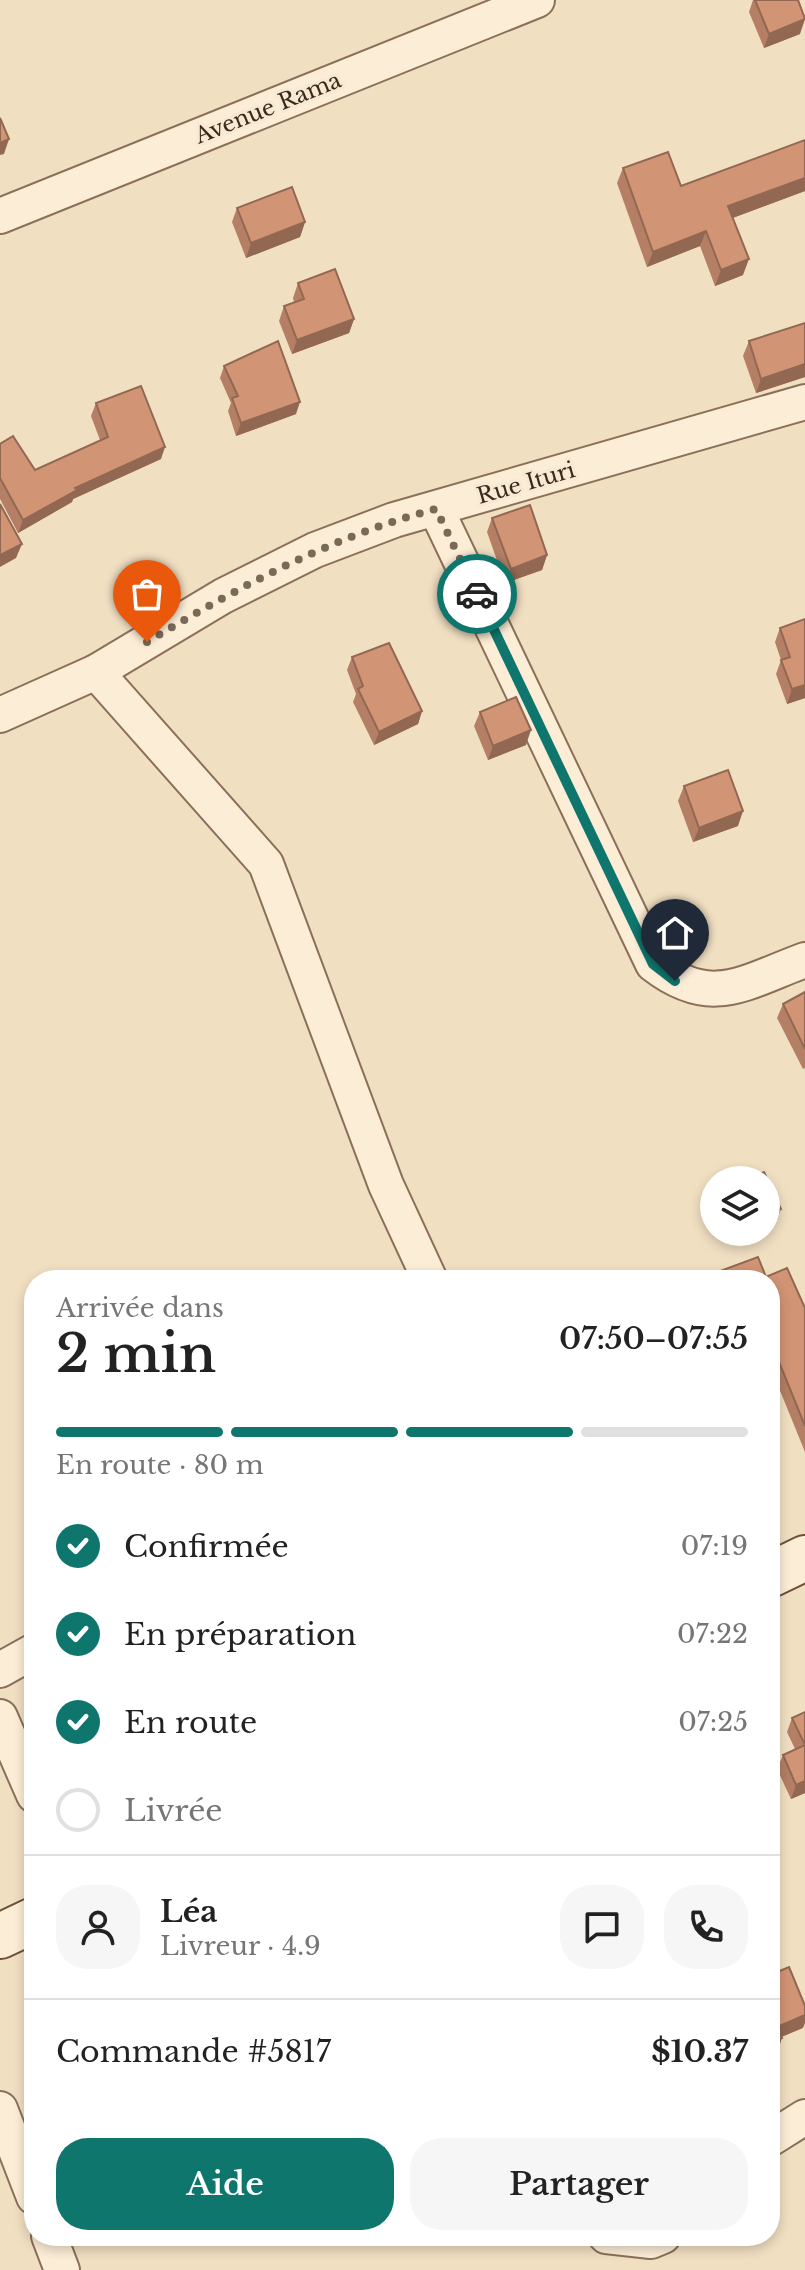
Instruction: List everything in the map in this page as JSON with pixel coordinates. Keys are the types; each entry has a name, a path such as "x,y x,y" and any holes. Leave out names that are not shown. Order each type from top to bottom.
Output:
{"main road":[{"path":"780,1570 805,1558"},
{"path":"0,1936 24,1925"}],"street":[{"name":"Avenue Rama","path":"0,216 537,0"},
{"name":"Rue Ituri","path":"0,715 96,672 223,596 315,550 394,520 805,402"},
{"path":"436,509 653,964 675,981 695,989 722,990 805,960"},
{"path":"96,672 266,864 386,1185 425,1270"},
{"path":"0,1670 24,1657"},
{"path":"0,1717 24,1772"},
{"path":"0,2109 24,2171"},
{"path":"780,2133 805,2117"},
{"path":"53,2246 62,2270"}],"building":[{"path":"755,0 798,0 805,19 769,34"},
{"path":"0,118 9,139 0,143"},
{"path":"805,140 805,178 728,206 749,259 721,270 706,231 653,252 623,168 668,152 681,186"},
{"path":"292,187 305,222 251,243 237,208"},
{"path":"335,269 354,319 297,340 284,306 304,299 298,283"},
{"path":"805,323 805,364 761,379 749,341"},
{"path":"278,341 300,402 241,423 232,398 238,396 224,366"},
{"path":"141,386 165,447 75,488 77,490 23,520 0,478 0,444 13,436 35,470 108,437 96,403"},
{"path":"0,504 22,544 0,555"},
{"path":"530,505 547,555 511,569 492,518"},
{"path":"805,619 805,685 792,689 781,660 790,657 780,628"},
{"path":"389,643 422,711 379,732 358,689 363,686 352,657"},
{"path":"516,697 531,730 493,746 480,712"},
{"path":"728,770 743,811 699,828 684,786"},
{"path":"805,992 805,1049 783,1004"},
{"path":"758,1257 763,1270 723,1270"},
{"path":"787,1268 805,1308 805,1426 780,1364 780,1271"},
{"path":"805,1712 805,1745 792,1718"},
{"path":"805,1745 805,1781 796,1785 783,1755"},
{"path":"789,1967 805,2006 805,2015 780,2026 780,1971"}],"way so far":[{"path":"147,642 223,596 315,550 394,520 436,509 477,594"}],"route":[{"path":"477,594 653,964 675,981"}]}
